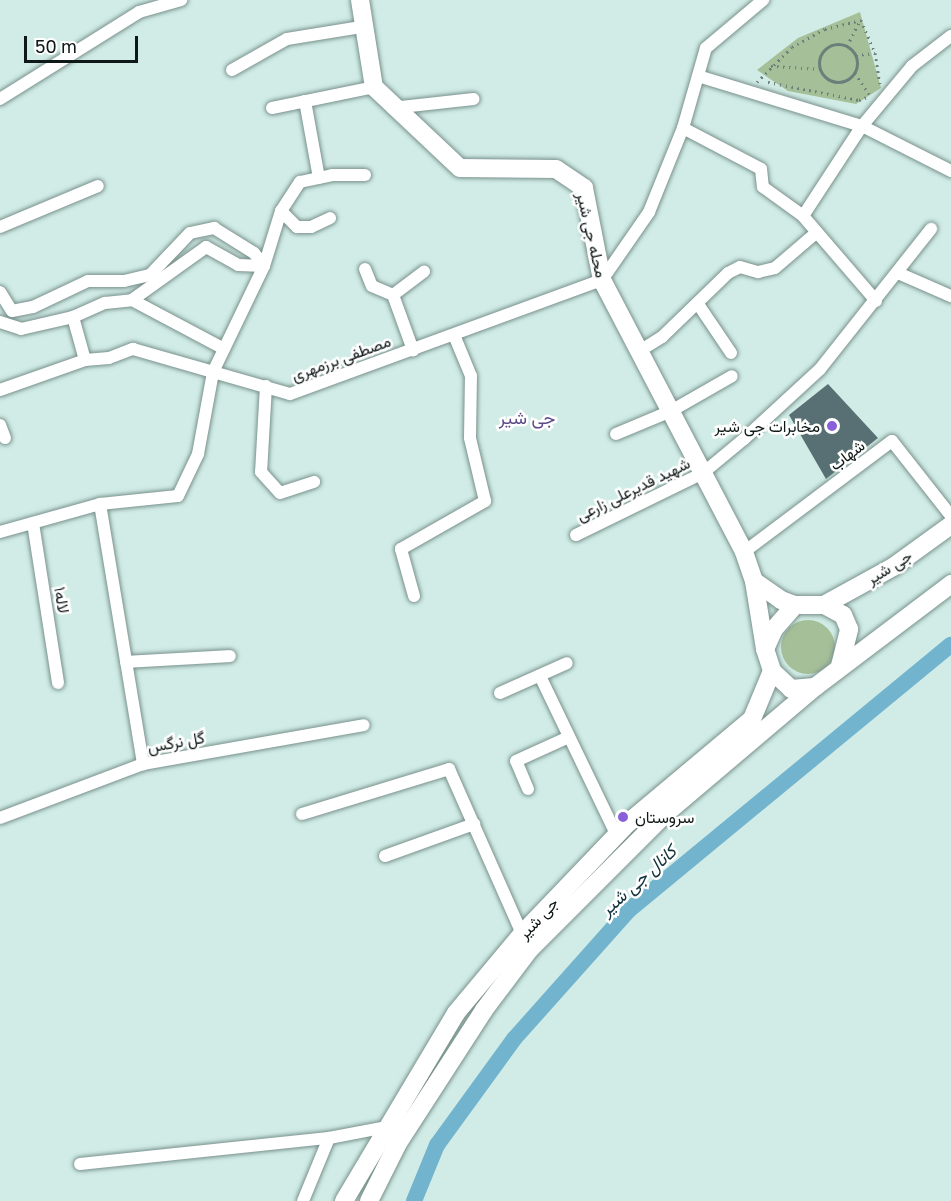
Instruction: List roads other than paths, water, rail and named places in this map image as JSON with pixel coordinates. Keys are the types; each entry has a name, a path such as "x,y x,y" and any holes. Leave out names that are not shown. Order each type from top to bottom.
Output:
{"main road":[{"name":"محله جی شیر","path":"360,0 362,27 374,87 392,108 460,168 556,169 584,188 602,280 744,552 754,580 765,649"},
{"name":"جی شیر","path":"824,605 893,567 951,525"},
{"path":"754,580 781,600 795,605 824,605 843,615 849,629 840,666"},
{"path":"795,605 774,629 765,649 772,671 791,689 815,687 951,584"},
{"name":"جی شیر","path":"344,1201 456,1013 522,934 617,836 752,719 772,671"},
{"name":"جی شیر","path":"369,1201 398,1143 484,1010 529,950 665,814 815,687"}],"street":[{"path":"0,99 139,12 181,0"},
{"path":"602,280 649,212 683,128 706,48 763,0"},
{"path":"232,70 287,39 362,27"},
{"path":"803,216 862,126 874,101 912,66 951,36"},
{"path":"698,76 749,89 862,126 951,171"},
{"path":"272,108 374,87"},
{"path":"392,108 474,99"},
{"path":"305,101 319,178"},
{"path":"683,128 761,169 763,187 803,216 876,302"},
{"path":"0,532 99,504 178,495 198,454 213,372 264,266 281,211 300,182 319,178 365,175"},
{"path":"0,227 98,186"},
{"path":"281,211 297,226 311,227 330,218"},
{"path":"0,292 12,311 33,307 88,281 124,281 150,274 189,233 214,228 254,253 264,266"},
{"name":"شهید قدیرعلی زارعی","path":"576,535 703,473 820,369 876,302 931,230"},
{"path":"638,352 662,337 728,273 740,267 758,272 775,268 817,232"},
{"path":"0,322 21,329 73,317 105,303 132,300 206,246 238,265 264,266"},
{"path":"365,269 372,286 393,295 413,350"},
{"path":"393,295 424,272"},
{"path":"898,273 951,296"},
{"name":"مصطفی برزمهری","path":"0,390 85,360 141,350 290,393 602,280"},
{"path":"132,300 224,349"},
{"path":"698,304 731,353"},
{"path":"73,317 85,360"},
{"path":"414,596 401,549 485,501 470,438 471,376 454,335"},
{"path":"616,434 670,411 732,375"},
{"path":"266,386 261,472 280,493 314,482"},
{"path":"0,425 5,438"},
{"name":"شهاب","path":"744,552 892,441 951,516"},
{"path":"99,504 143,765"},
{"name":"لاله۱","path":"33,523 58,683"},
{"path":"126,662 230,656"},
{"path":"500,693 567,663"},
{"path":"540,676 617,836"},
{"name":"گل نرگس","path":"0,818 143,765 364,725"},
{"path":"528,789 516,761 569,737"},
{"path":"302,814 449,769 522,934"},
{"path":"384,856 474,824"},
{"path":"80,1164 329,1138 386,1127"},
{"path":"303,1201 329,1138"}],"waterway":[{"name":"کانال جی شیر","path":"414,1201 437,1145 514,1039 629,910 951,645"}],"place":[{"name":"مخابرات جی شیر","path":"832,426"},
{"name":"سروستان","path":"623,817"}],"district":[{"name":"جی شیر","path":"527,417"}]}
